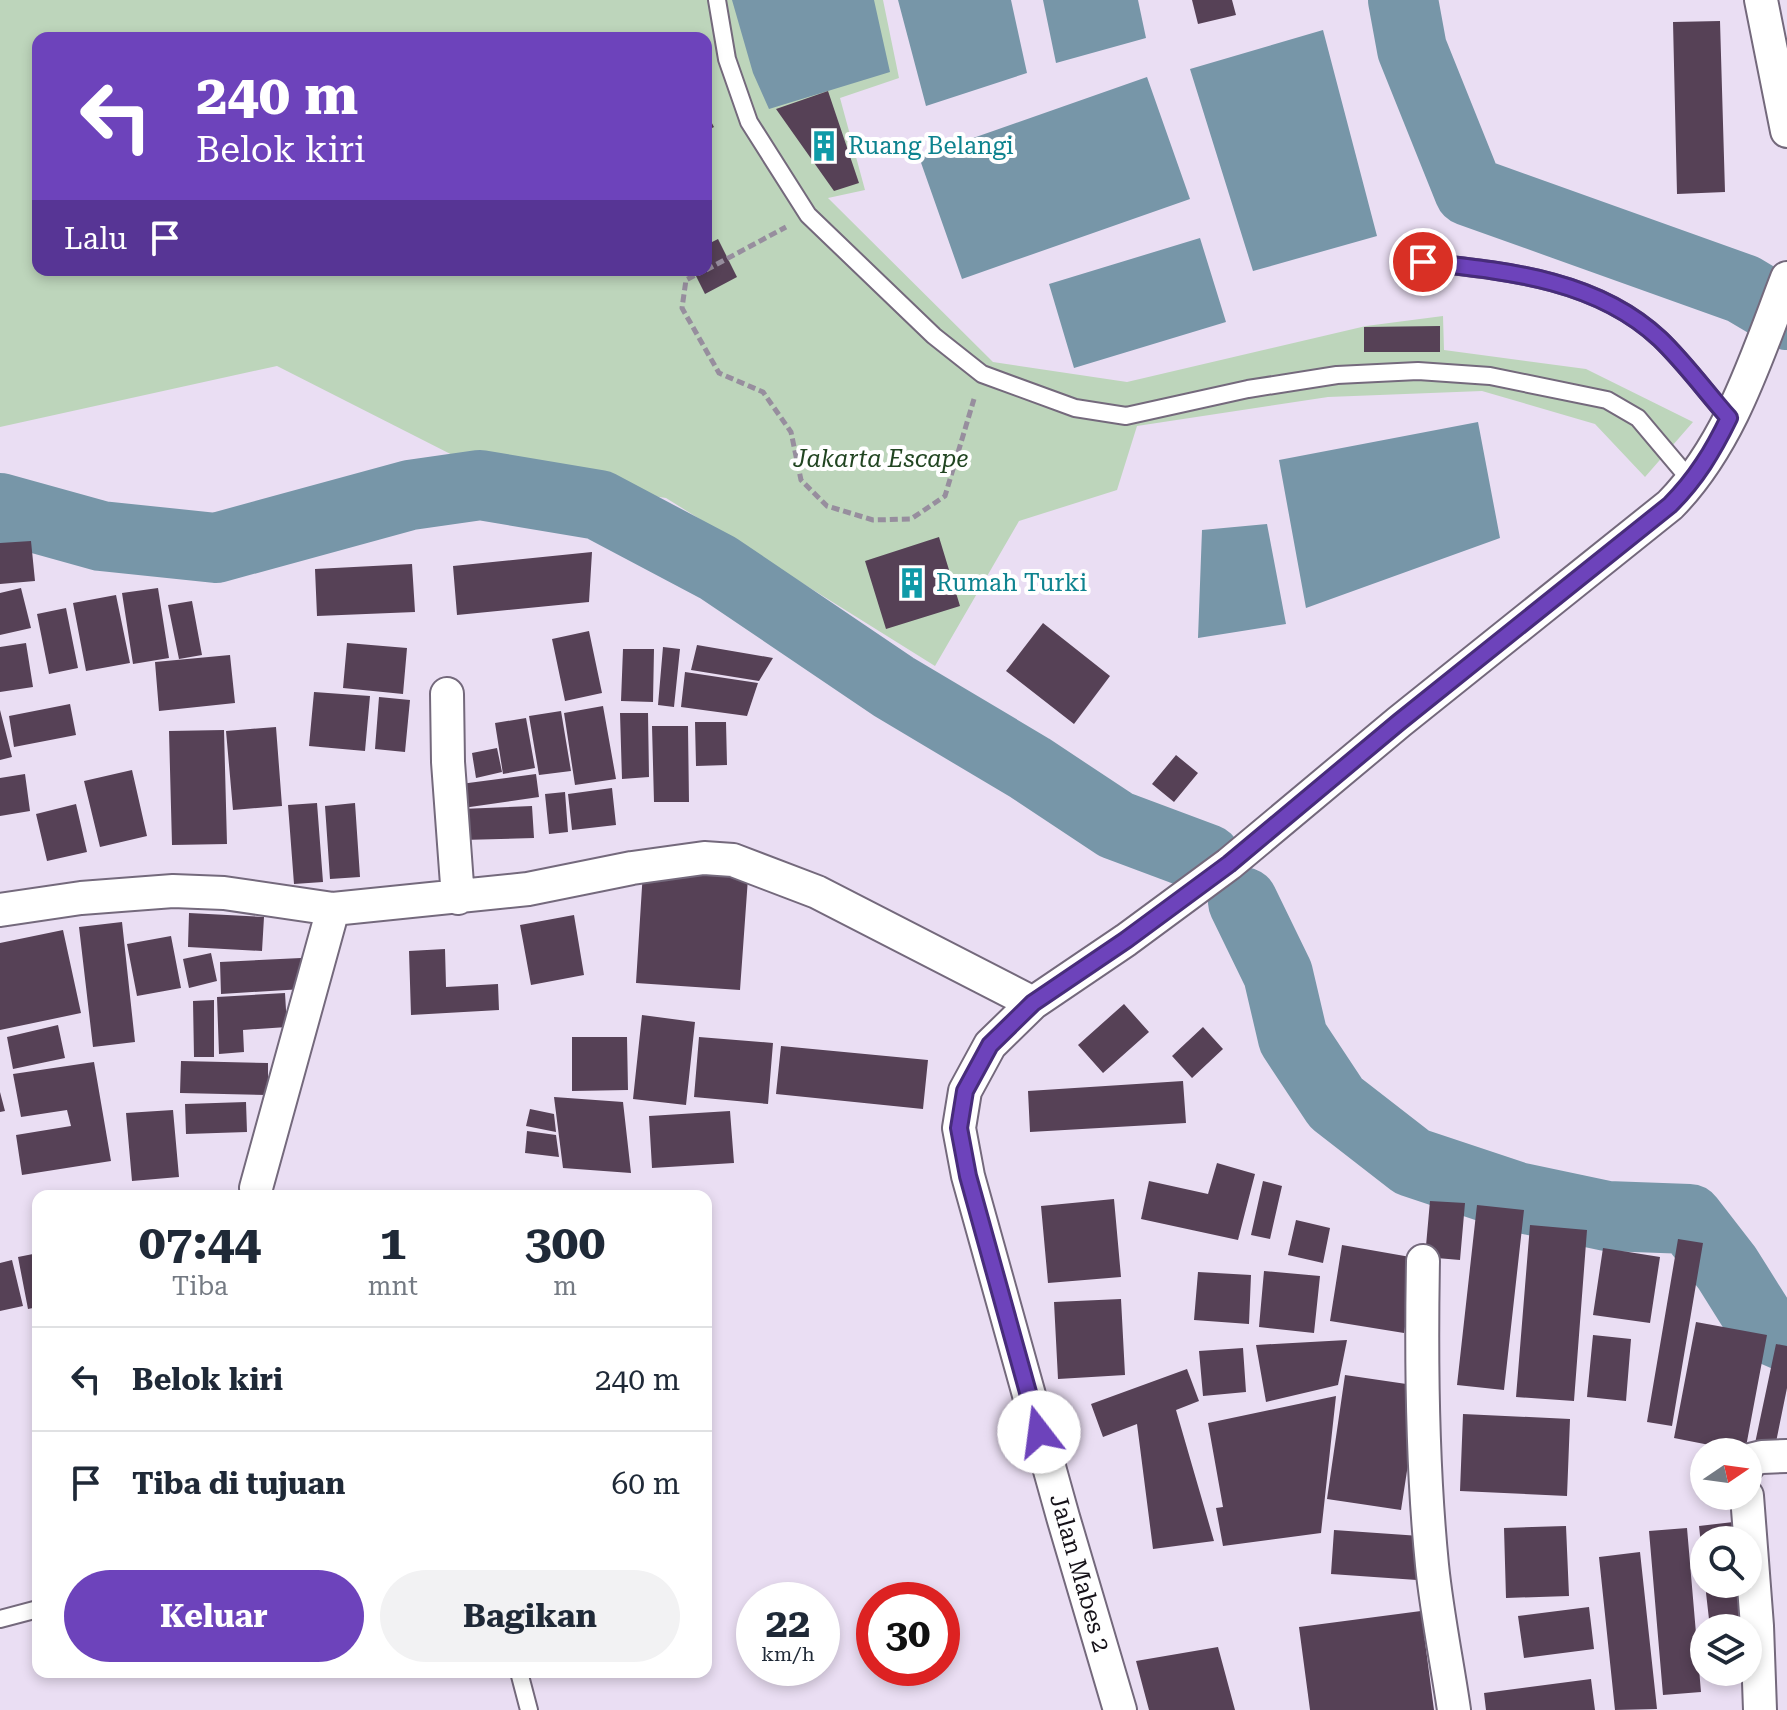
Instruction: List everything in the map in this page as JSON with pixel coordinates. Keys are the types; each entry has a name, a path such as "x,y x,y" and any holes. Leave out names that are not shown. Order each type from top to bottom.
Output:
{"street":[{"path":"1761,1 1787,131"},
{"name":"Jalan Mabes 2","path":"1120,1710 968,1176 959,1128 965,1091 990,1045 1033,1003 1126,940 1229,864 1399,722 1670,505 1692,482 1713,450 1757,355 1787,278"},
{"path":"447,694 448,762 458,898"},
{"path":"0,910 81,898 173,891 224,893 333,909 528,889 632,868 704,858 733,860 817,892 1033,1003"},
{"path":"256,1188 333,909"},
{"path":"1423,1261 1421,1347 1425,1480 1432,1568 1454,1710"},
{"path":"1762,1457 1787,1456"},
{"path":"1748,1510 1757,1613 1760,1710"}],"lane":[{"path":"717,0 727,59 749,122 808,215 934,336 982,374 1075,408 1126,416 1248,389 1337,375 1418,371 1490,376 1607,400 1638,418 1692,482"},
{"path":"1423,262 1474,267 1552,281 1629,315 1659,339 1729,418"},
{"path":"0,1619 32,1611"},
{"path":"521,1678 529,1710"}],"path":[{"path":"712,267 808,215"},
{"path":"694,276 686,280 682,308 719,373 763,392 791,432 801,480 827,506 873,520 911,519 945,496 982,374"}],"green space":[{"name":"Jakarta Escape","path":"0,0 883,0 899,78 840,98 865,190 828,198 993,362 1127,382 1366,326 1443,316 1444,350 1586,369 1693,422 1645,477 1595,424 1482,391 1328,397 1137,426 1117,490 1019,521 935,666 666,498 482,470 277,366 0,427"}],"water":[{"path":"732,0 874,0 890,72 769,109 753,73"},
{"path":"898,0 1011,0 1027,73 926,106"},
{"path":"1043,0 1138,0 1146,38 1056,63"},
{"path":"1323,30 1377,236 1253,271 1190,69"},
{"path":"1147,77 1190,199 962,279 919,157"},
{"path":"1200,238 1226,322 1074,368 1049,284"},
{"path":"1478,422 1500,538 1306,608 1279,460"},
{"path":"1267,524 1286,624 1198,638 1202,530"}],"building":[{"path":"1192,0 1232,0 1236,15 1198,24"},
{"path":"1720,21 1725,192 1677,194 1673,22"},
{"name":"Ruang Belangi","path":"828,91 859,183 834,191 776,109"},
{"path":"718,239 737,277 705,294 696,276 712,276 712,242"},
{"path":"1440,326 1440,352 1364,352 1364,327"},
{"name":"Rumah Turki","path":"939,537 960,606 886,629 865,561"},
{"path":"31,541 35,581 0,584 0,543"},
{"path":"592,552 589,602 457,615 453,566"},
{"path":"412,564 415,612 317,616 315,569"},
{"path":"21,588 31,628 0,635 0,593"},
{"path":"158,588 169,658 133,664 122,593"},
{"path":"116,595 130,663 86,671 73,603"},
{"path":"192,601 202,655 179,659 168,605"},
{"path":"66,608 78,668 49,674 37,614"},
{"path":"1043,623 1110,676 1074,724 1006,671"},
{"path":"589,631 602,693 565,701 552,639"},
{"path":"26,643 33,687 0,692 0,647"},
{"path":"347,643 407,648 403,694 343,688"},
{"path":"697,645 773,658 759,681 691,670"},
{"path":"663,647 680,649 674,707 658,705"},
{"path":"623,649 654,649 653,702 621,701"},
{"path":"230,655 235,703 159,711 155,662"},
{"path":"685,672 758,683 747,716 681,707"},
{"path":"314,692 370,696 365,751 309,746"},
{"path":"379,697 410,700 405,752 375,749"},
{"path":"70,704 76,735 14,747 9,716"},
{"path":"603,706 616,779 575,785 564,713"},
{"path":"0,710 12,757 0,760"},
{"path":"561,711 571,771 539,775 529,716"},
{"path":"620,713 648,713 649,777 622,779"},
{"path":"526,718 535,768 503,774 495,723"},
{"path":"695,722 726,722 727,765 696,766"},
{"path":"652,726 688,726 689,802 654,802"},
{"path":"276,727 282,806 233,810 226,731"},
{"path":"224,730 227,844 172,845 169,731"},
{"path":"497,748 502,772 476,778 472,753"},
{"path":"1176,755 1198,773 1174,802 1152,784"},
{"path":"132,770 147,836 100,847 84,781"},
{"path":"25,774 30,811 0,816 0,778"},
{"path":"536,774 539,797 456,809 453,785"},
{"path":"612,788 616,825 572,830 568,794"},
{"path":"565,792 568,832 549,834 545,794"},
{"path":"317,803 323,882 294,884 288,805"},
{"path":"355,803 360,877 330,879 325,806"},
{"path":"76,804 87,852 47,861 36,814"},
{"path":"532,806 534,838 462,840 461,809"},
{"path":"643,871 748,878 740,990 636,983"},
{"path":"189,913 264,917 262,951 188,947"},
{"path":"574,915 584,975 531,985 520,925"},
{"path":"122,922 135,1042 93,1047 79,927"},
{"path":"63,930 81,1013 0,1030 0,943"},
{"path":"171,936 181,988 137,996 127,944"},
{"path":"445,949 446,987 498,984 499,1010 411,1015 409,951"},
{"path":"211,953 217,981 189,988 183,959"},
{"path":"301,958 303,989 221,994 220,962"},
{"path":"285,993 287,1027 243,1030 244,1052 219,1054 217,997"},
{"path":"214,1000 214,1057 194,1057 193,1001"},
{"path":"1124,1004 1149,1032 1103,1073 1078,1045"},
{"path":"642,1015 695,1022 686,1105 633,1099"},
{"path":"58,1025 65,1058 13,1069 7,1037"},
{"path":"1203,1027 1223,1049 1192,1078 1172,1056"},
{"path":"572,1037 627,1037 628,1090 572,1091"},
{"path":"699,1037 773,1043 768,1104 694,1097"},
{"path":"781,1046 928,1060 923,1109 776,1094"},
{"path":"181,1061 268,1063 268,1095 180,1093"},
{"path":"94,1062 111,1161 22,1175 16,1135 71,1126 67,1110 21,1117 13,1074"},
{"path":"1183,1081 1186,1123 1030,1132 1028,1091"},
{"path":"0,1092 5,1111 0,1112"},
{"path":"554,1097 623,1102 631,1173 563,1168"},
{"path":"246,1102 247,1132 186,1134 185,1104"},
{"path":"530,1109 554,1114 556,1132 526,1126"},
{"path":"173,1110 179,1177 132,1181 126,1113"},
{"path":"730,1111 734,1163 652,1168 649,1116"},
{"path":"527,1131 556,1135 559,1157 525,1153"},
{"path":"1217,1163 1255,1174 1238,1240 1141,1219 1149,1181 1208,1194"},
{"path":"1263,1181 1282,1186 1270,1239 1251,1235"},
{"path":"1114,1199 1121,1277 1048,1283 1041,1206"},
{"path":"1430,1201 1465,1203 1460,1260 1425,1257"},
{"path":"1477,1205 1524,1210 1504,1390 1457,1385"},
{"path":"1296,1220 1330,1228 1323,1263 1288,1255"},
{"path":"1530,1225 1587,1230 1574,1401 1516,1397"},
{"path":"1678,1239 1703,1243 1672,1426 1647,1422"},
{"path":"1342,1245 1416,1258 1404,1333 1330,1321"},
{"path":"1603,1248 1660,1257 1650,1323 1593,1315"},
{"path":"32,1254 32,1308 28,1309 18,1257"},
{"path":"12,1260 23,1306 0,1311 0,1263"},
{"path":"1264,1271 1320,1276 1314,1333 1259,1327"},
{"path":"1198,1272 1251,1275 1249,1324 1194,1320"},
{"path":"1121,1299 1125,1375 1058,1379 1054,1302"},
{"path":"1696,1322 1767,1335 1748,1438 1690,1438 1690,1441 1674,1438"},
{"path":"1593,1335 1631,1339 1626,1401 1587,1397"},
{"path":"1347,1340 1338,1385 1266,1402 1256,1345"},
{"path":"1776,1344 1787,1346 1787,1388 1774,1452 1762,1450 1762,1438 1756,1438"},
{"path":"1243,1348 1246,1392 1203,1396 1199,1351"},
{"path":"1187,1369 1199,1401 1176,1410 1214,1541 1153,1549 1137,1424 1103,1437 1091,1404"},
{"path":"1345,1375 1420,1386 1401,1510 1327,1499"},
{"path":"1336,1396 1321,1533 1223,1546 1216,1508 1223,1507 1208,1423"},
{"path":"1463,1414 1570,1419 1567,1496 1460,1491"},
{"path":"1742,1521 1743,1526 1699,1526"},
{"path":"1566,1526 1569,1596 1506,1598 1504,1528"},
{"path":"1687,1528 1690,1598 1693,1598 1694,1614 1690,1614 1690,1686 1700,1686 1701,1692 1663,1695 1649,1531"},
{"path":"1334,1530 1420,1536 1417,1580 1331,1574"},
{"path":"1640,1552 1657,1709 1615,1710 1599,1557"},
{"path":"1707,1598 1749,1598 1748,1614 1708,1614"},
{"path":"1589,1607 1594,1649 1524,1658 1518,1616"},
{"path":"1421,1611 1434,1710 1310,1710 1299,1627"},
{"path":"1218,1647 1235,1710 1149,1710 1136,1661"},
{"path":"1591,1679 1595,1710 1486,1710 1484,1693"}],"waterway":[{"path":"1403,0 1412,49 1469,191 1743,289 1787,315"},
{"path":"0,508 101,536 216,548 410,495 480,485 599,505 718,568 894,687 1030,768 1116,825 1207,859"},
{"path":"1243,902 1278,974 1293,1038 1336,1103 1412,1162 1517,1197 1607,1216 1689,1219 1727,1268 1764,1327 1787,1337"}],"place":[{"name":"Ruang Belangi","path":"824,146"},
{"name":"Rumah Turki","path":"912,583"}],"route":[{"path":"1039,1432 968,1176 959,1128 965,1091 990,1045 1033,1003 1126,940 1229,864 1399,722 1670,505 1692,482 1729,418 1659,339 1629,315 1552,281 1474,267 1423,262"}]}
